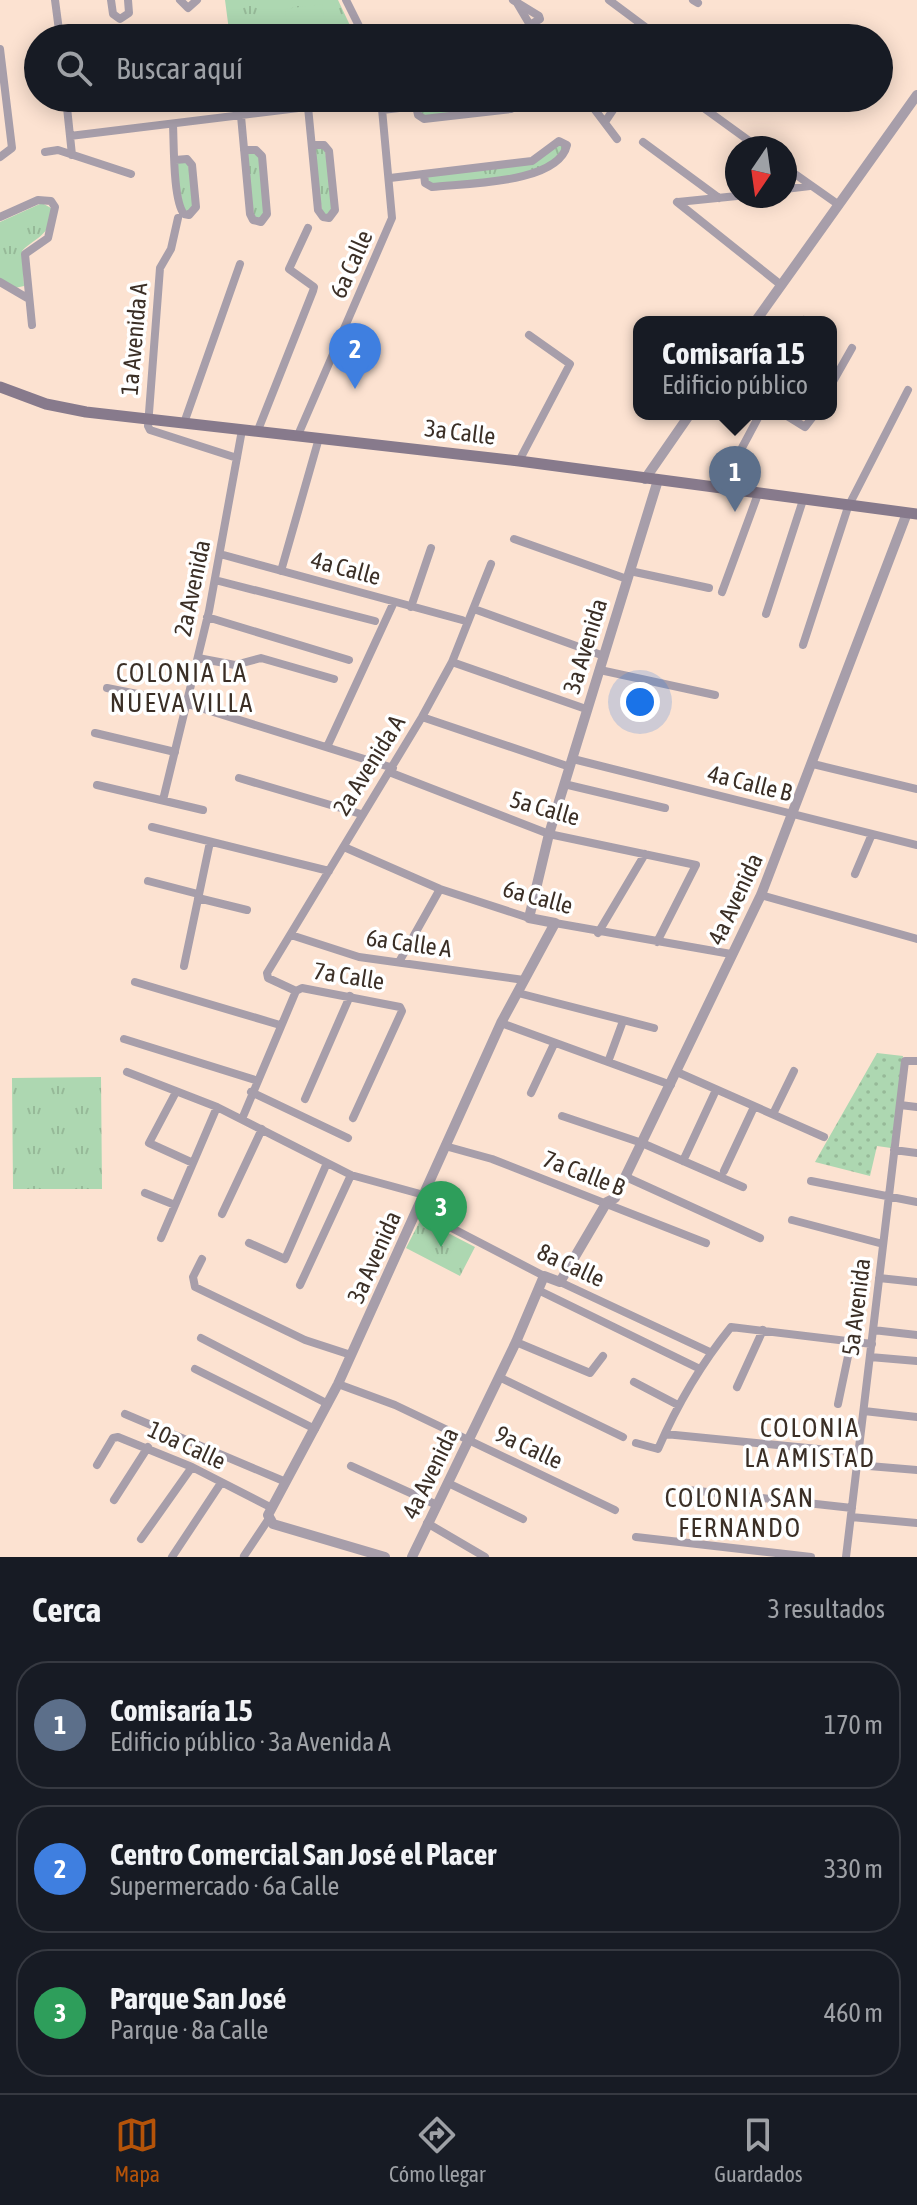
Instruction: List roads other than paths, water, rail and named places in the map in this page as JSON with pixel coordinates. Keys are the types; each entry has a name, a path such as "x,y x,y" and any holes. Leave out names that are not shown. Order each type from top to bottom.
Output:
{"main road":[{"name":"3a Calle","path":"0,387 52,406 519,461 912,514"}],"street":[{"path":"55,0 58,24"},
{"path":"111,0 113,14 120,19 129,13 128,0"},
{"path":"180,0 188,8 197,0"},
{"path":"346,0 358,24"},
{"path":"609,0 641,24"},
{"path":"0,49 12,148 0,157"},
{"path":"759,316 917,95"},
{"path":"67,112 72,155"},
{"path":"70,136 271,112"},
{"path":"309,112 319,213 329,218 335,210 329,151 324,145 312,145"},
{"name":"6a Calle","path":"298,435 388,229 392,213 382,112"},
{"path":"417,112 424,119 485,112"},
{"path":"597,112 617,139"},
{"path":"605,122 612,112"},
{"path":"709,112 742,136"},
{"path":"241,116 244,150 251,217 261,222 267,214 262,156 256,150 244,150"},
{"path":"173,125 175,160 180,210 189,215 196,207 192,165 187,159 175,160"},
{"path":"390,178 532,161 559,141 567,145 565,152 540,174 432,187 426,184 424,174"},
{"path":"643,142 719,198"},
{"path":"45,152 58,150 131,174"},
{"path":"797,175 839,205"},
{"path":"797,187 811,185"},
{"path":"725,197 677,202 781,285"},
{"path":"0,217 39,200 55,205 48,238 26,252 32,325"},
{"name":"1a Avenida A","path":"148,419 160,268 171,249 178,218"},
{"path":"258,430 314,287 289,269 308,228"},
{"path":"184,423 240,264"},
{"path":"0,282 29,299"},
{"path":"11,288 28,284"},
{"path":"519,461 570,364 529,335"},
{"path":"837,374 852,348"},
{"path":"803,645 848,507 908,390"},
{"path":"148,419 150,430 237,458"},
{"path":"645,479 686,420"},
{"path":"720,489 757,420"},
{"path":"794,420 805,427 810,420"},
{"name":"2a Avenida","path":"163,800 215,580 242,430"},
{"path":"281,571 319,438"},
{"name":"3a Avenida","path":"529,918 549,834 658,480"},
{"path":"722,592 758,494"},
{"path":"766,614 803,500"},
{"name":"4a Avenida","path":"560,1282 607,1202 615,1198 626,1177 761,895 912,514"},
{"path":"514,539 628,575 709,588"},
{"path":"411,607 431,548"},
{"name":"4a Calle","path":"220,554 462,620"},
{"name":"2a Avenida A","path":"268,978 267,973 361,814 391,770 452,662 491,564"},
{"path":"215,580 375,621"},
{"path":"327,747 394,602"},
{"path":"474,609 604,656"},
{"path":"207,617 349,660"},
{"path":"198,658 235,665 261,658 334,679"},
{"path":"452,662 586,709"},
{"path":"600,670 715,695"},
{"name":"5a Calle","path":"107,688 188,704 327,747 549,834 696,865 657,942"},
{"name":"4a Calle B","path":"422,717 572,763 917,845"},
{"path":"95,733 175,752"},
{"path":"813,764 917,789"},
{"path":"239,778 361,814"},
{"path":"564,784 665,808"},
{"path":"97,785 203,810"},
{"path":"152,827 329,871"},
{"path":"855,874 872,834"},
{"path":"184,966 210,842"},
{"name":"6a Calle","path":"344,847 440,889 529,918 598,933 731,954"},
{"path":"598,933 645,854"},
{"path":"148,881 247,910"},
{"path":"399,962 440,889"},
{"path":"761,895 917,939"},
{"name":"3a Avenida","path":"268,1520 338,1384 501,1023 555,923"},
{"name":"6a Calle A","path":"291,935 359,957 524,980"},
{"name":"7a Calle","path":"268,978 296,991 302,988 396,1004 402,1011 353,1118"},
{"path":"135,982 280,1025"},
{"path":"242,1119 255,1080 296,991"},
{"path":"518,993 654,1028"},
{"path":"305,1099 350,996"},
{"path":"608,1062 623,1021"},
{"path":"501,1023 671,1085"},
{"path":"124,1039 255,1080"},
{"path":"531,1093 554,1044"},
{"name":"5a Avenida","path":"846,1557 905,1061 917,1061"},
{"path":"773,1114 794,1071"},
{"path":"127,1072 217,1107 351,1175 424,1195"},
{"path":"677,1072 824,1137"},
{"path":"683,1161 716,1090"},
{"path":"176,1092 149,1143 193,1163"},
{"path":"251,1092 348,1138"},
{"path":"900,1105 917,1107"},
{"path":"161,1238 217,1107"},
{"path":"724,1171 754,1107"},
{"path":"562,1116 642,1143 743,1187"},
{"path":"222,1214 262,1129"},
{"name":"7a Calle B","path":"445,1146 607,1202 706,1243"},
{"path":"894,1150 917,1153"},
{"path":"249,1243 285,1259 327,1163"},
{"path":"300,1285 351,1175"},
{"path":"626,1177 760,1238"},
{"path":"811,1181 889,1199 917,1202"},
{"path":"145,1193 175,1205"},
{"name":"8a Calle","path":"417,1210 544,1276 710,1352"},
{"path":"792,1220 883,1244"},
{"path":"202,1259 193,1277 195,1287 305,1340 351,1355"},
{"name":"4a Avenida","path":"412,1557 516,1342 544,1276"},
{"path":"879,1278 917,1282"},
{"path":"538,1290 700,1369"},
{"path":"636,1443 656,1451 678,1405 710,1352 731,1327 872,1344"},
{"path":"737,1387 763,1330"},
{"path":"873,1330 917,1335"},
{"path":"201,1338 328,1404"},
{"path":"516,1342 590,1373 603,1356"},
{"path":"838,1404 851,1342"},
{"path":"870,1357 917,1361"},
{"path":"195,1369 315,1429"},
{"path":"499,1377 623,1437"},
{"path":"634,1382 678,1405"},
{"name":"9a Calle","path":"338,1384 395,1405 615,1510"},
{"path":"864,1411 917,1417"},
{"path":"125,1414 286,1482"},
{"path":"665,1434 859,1453"},
{"name":"10a Calle","path":"97,1465 113,1438 148,1447 272,1508"},
{"path":"114,1500 148,1447"},
{"path":"857,1465 917,1470"},
{"path":"351,1466 437,1505"},
{"path":"141,1539 192,1467"},
{"path":"172,1557 221,1483"},
{"path":"448,1483 523,1519"},
{"path":"689,1490 917,1523"},
{"path":"244,1556 268,1520 385,1557"},
{"path":"427,1523 485,1557"},
{"path":"636,1537 811,1557"}],"place":[{"name":"Centro Comercial San José el Placer","path":"355,389"},
{"name":"Comisaría 15","path":"735,512"},
{"name":"Parque San José","path":"441,1247"}],"district":[{"name":"COLONIA LA NUEVA VILLA","path":"182,688"},
{"name":"COLONIA LA AMISTAD","path":"810,1443"},
{"name":"COLONIA SAN FERNANDO","path":"740,1513"}]}
